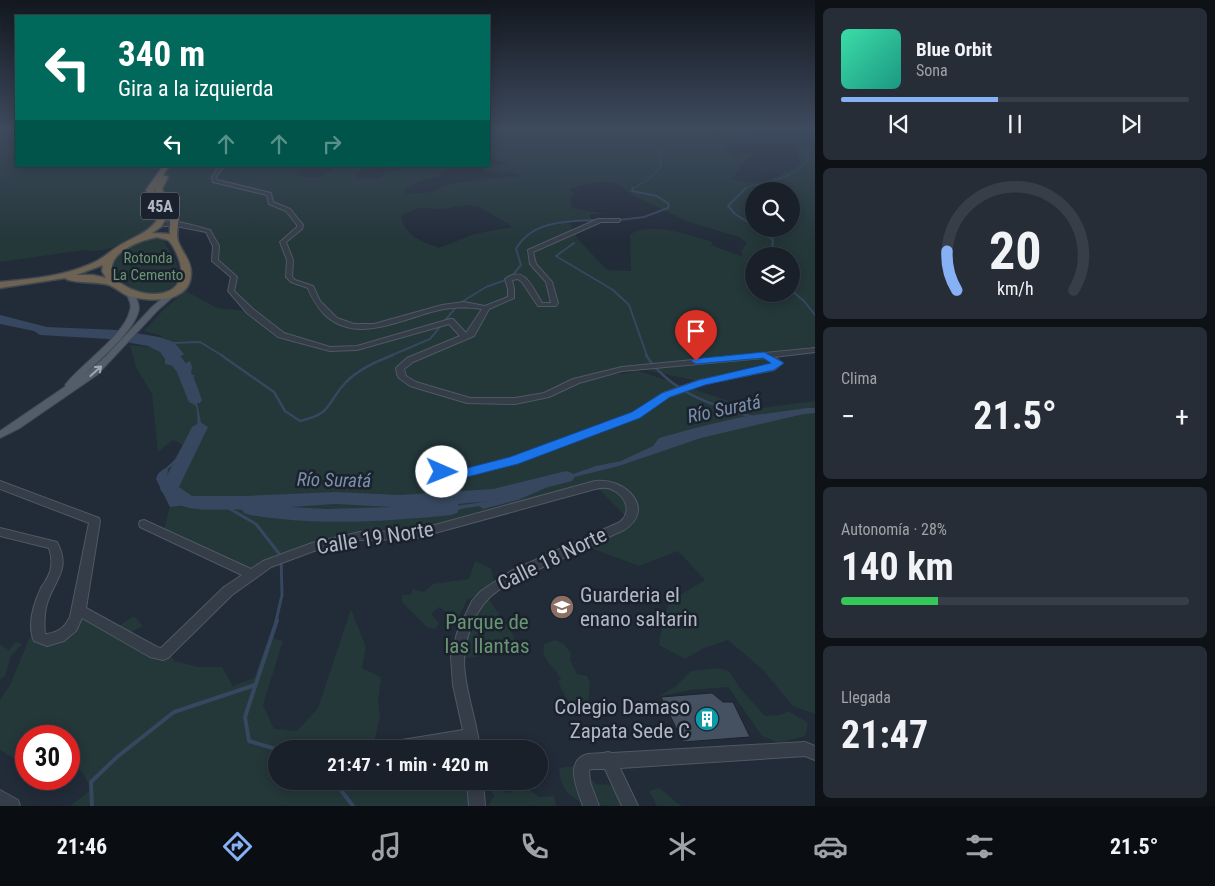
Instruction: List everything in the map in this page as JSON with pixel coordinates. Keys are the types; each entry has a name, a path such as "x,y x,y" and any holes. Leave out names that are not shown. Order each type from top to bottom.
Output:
{"highway":[{"name":"45A","path":"113,255 159,224 164,211 150,195 150,190 165,168"},
{"name":"45A","path":"172,168 158,189 162,198 173,210 176,224 174,239 186,269 186,276 179,289"},
{"name":"45A","path":"136,240 157,235 167,235 174,239"},
{"path":"113,255 107,267 108,277 113,283 131,294 153,297 179,289"},
{"path":"0,285 76,272 98,264 113,255"},
{"path":"0,285 83,278 113,283"}],"main road":[{"path":"0,435 22,423 66,391 88,378 122,346 157,306 179,289"},
{"path":"66,391 125,328 135,310 131,294"}],"street":[{"path":"221,168 214,177 215,181 269,194 270,202 288,210 300,225 300,228 283,242 290,260 289,277 293,281 311,288 317,303 341,324 359,327 389,323 435,308 458,304 471,304 486,308 511,298 508,279 512,276 518,276 530,286 540,305 554,305 549,282 533,264 530,251 601,220 618,220"},
{"path":"159,224 176,224 208,231 216,246 215,260 234,277 231,291 250,311 289,339 322,348 344,350 408,334 443,322 454,323 466,337"},
{"path":"486,308 471,334 404,364 400,370 402,376 412,384 470,400 491,402 546,395 576,381 622,369 815,350"},
{"path":"442,472 467,473 514,460 636,415 666,395 702,382 771,368 779,363 764,355"},
{"name":"Calle 18 Norte","path":"473,740 456,662 468,621 476,605 486,592 540,562 614,529 629,520 633,510 628,496 614,485 605,483 595,484"},
{"name":"Calle 19 Norte","path":"79,610 155,653 163,654 222,597 267,564 312,547 360,536 413,535 595,484"},
{"path":"0,485 95,521 79,610 75,623 68,633 47,640 39,637 37,626 42,599 58,567 58,556 53,545 0,532"},
{"path":"144,524 253,575"},
{"path":"591,806 581,776 582,767 588,762 608,759 806,748 815,753"},
{"path":"608,759 630,806"},
{"path":"476,790 477,806"},
{"path":"0,798 12,806"}],"green space":[{"path":"0,168 302,168 296,174 319,177 325,175 333,168 368,168 361,170 355,178 374,179 382,177 386,170 401,171 400,168 459,168 441,172 441,176 416,182 404,190 407,194 434,192 440,188 461,182 522,176 510,172 481,171 486,168 740,168 732,179 749,182 768,179 786,173 794,168 815,168 815,351 804,343 815,354 772,357 779,363 771,368 702,382 636,368 616,374 636,370 735,403 761,408 815,401 815,714 793,706 762,669 728,640 704,648 685,659 659,645 663,619 670,601 705,580 678,551 639,566 583,545 629,520 595,485 413,535 345,539 253,572 164,529 170,506 166,472 183,445 173,440 158,452 152,394 136,367 130,345 151,347 162,336 144,331 164,309 186,291 217,308 248,311 233,294 231,273 216,264 218,246 203,229 161,224 114,247 95,251 85,250 0,262","holes":["616,183 636,197 689,222 739,237 747,243 741,251 743,257 711,245 713,242 693,236 671,230 649,229 639,230 630,234 631,271 607,270 578,239 568,221 591,220 590,214 606,214 572,208 570,199 574,193 569,189 586,184","467,205 478,206 513,227 474,234 439,248 420,240 410,233 406,229 401,216 419,208 442,209"]},
{"name":"Rotonda La Cemento","path":"158,236 162,237 175,261 179,279 162,292 143,292 125,282 113,264 126,249"},
{"path":"475,561 491,569 495,586 467,600 457,620 439,607 431,614 439,623 435,629 427,627 402,602 402,595 411,595 412,589 424,592 433,584 469,579"},
{"name":"Parque de las llantas","path":"486,595 512,633 520,650 460,659 468,621"},
{"path":"351,609 366,647 362,668 381,677 378,701 380,717 375,740 268,740 268,790 469,790 469,806 70,806 92,789 80,771 80,725 15,725 15,759 0,750 0,700 10,685 29,639 39,624 48,640 67,622 99,614 114,629 134,616 143,626 127,634 140,645 163,649 175,661 198,667 222,667 233,686 254,678 269,637 283,641 263,705 274,729 297,731 318,708"},
{"path":"555,640 564,644 571,653 570,660 577,674 587,676 590,683 588,706 571,707 558,682 561,679 546,659 543,649 544,644"},
{"path":"16,642 22,644 11,656 5,676 0,680 0,644 9,650"},
{"path":"719,668 729,671 740,688 765,716 780,715 789,711 808,723 805,736 779,743 762,736 728,687 690,690 657,697 676,686 691,671"},
{"path":"576,766 596,784 613,785 623,806 590,804 572,797 565,790 559,768"},
{"path":"658,788 683,806 657,806 649,791"},
{"path":"490,790 504,790 506,793 516,790 530,790 539,797 554,796 556,806 488,806 494,796"}],"water":[{"path":"0,315 47,327 118,330 159,337 174,342 184,354 179,358 184,364 190,361 192,367 191,374 195,376 192,379 202,427 190,449 168,469 167,477 170,495 179,500 221,507 234,506 239,502 251,500 261,504 317,500 448,507 477,503 500,499 596,466 621,461 653,446 659,438 695,428 741,417 807,408 815,408 815,413 701,438 619,466 566,479 518,500 483,509 479,506 437,513 426,508 313,501 253,506 245,510 187,505 170,507 156,479 159,473 187,447 192,440 197,425 196,406 190,402 194,397 186,382 190,378 186,375 183,368 165,364 165,359 160,352 148,346 108,339 40,335 34,331 0,324"}],"building":[{"name":"Guarderia el enano saltarin","path":"567,600 573,608 557,614 551,606"},
{"name":"Colegio Damaso Zapata Sede C","path":"712,693 723,702 733,702 750,737 683,742 661,697"}],"waterway":[{"path":"633,189 649,179 660,168"},
{"path":"767,182 788,176 801,168"},
{"path":"619,220 644,217 668,208 669,204 657,196 632,191 633,189"},
{"path":"745,189 728,206 735,214 745,220"},
{"path":"512,276 521,265 516,249 531,232 552,224 598,220"},
{"path":"769,237 773,240 772,247"},
{"path":"574,243 556,256 613,290 629,305 647,356"},
{"path":"460,303 486,287 508,279"},
{"path":"800,298 815,315"},
{"path":"390,356 430,339 456,307"},
{"path":"173,343 200,342 223,356"},
{"name":"Río Suratá","path":"169,353 184,371 195,400"},
{"path":"221,355 274,392 285,411 300,421 324,411 346,382 362,369 393,355"},
{"path":"646,355 656,368 679,388 707,402 752,417"},
{"name":"Río Suratá","path":"200,427 169,489 189,502 245,503 335,498 399,501 493,495 566,477"},
{"path":"218,502 256,524 281,556 282,595 276,621"},
{"path":"250,508 300,515 326,516 376,515 451,508"},
{"path":"268,747 249,741 245,717 277,620"},
{"path":"92,806 91,782 117,757 174,712 255,685"},
{"path":"341,790 353,806"}],"place":[{"name":"Guarderia el enano saltarin","path":"562,607"},
{"name":"Colegio Damaso Zapata Sede C","path":"707,719"}],"route":[{"path":"442,472 467,473 514,460 636,415 666,395 702,382 738,373 773,368 779,363 764,355 696,361"}]}
